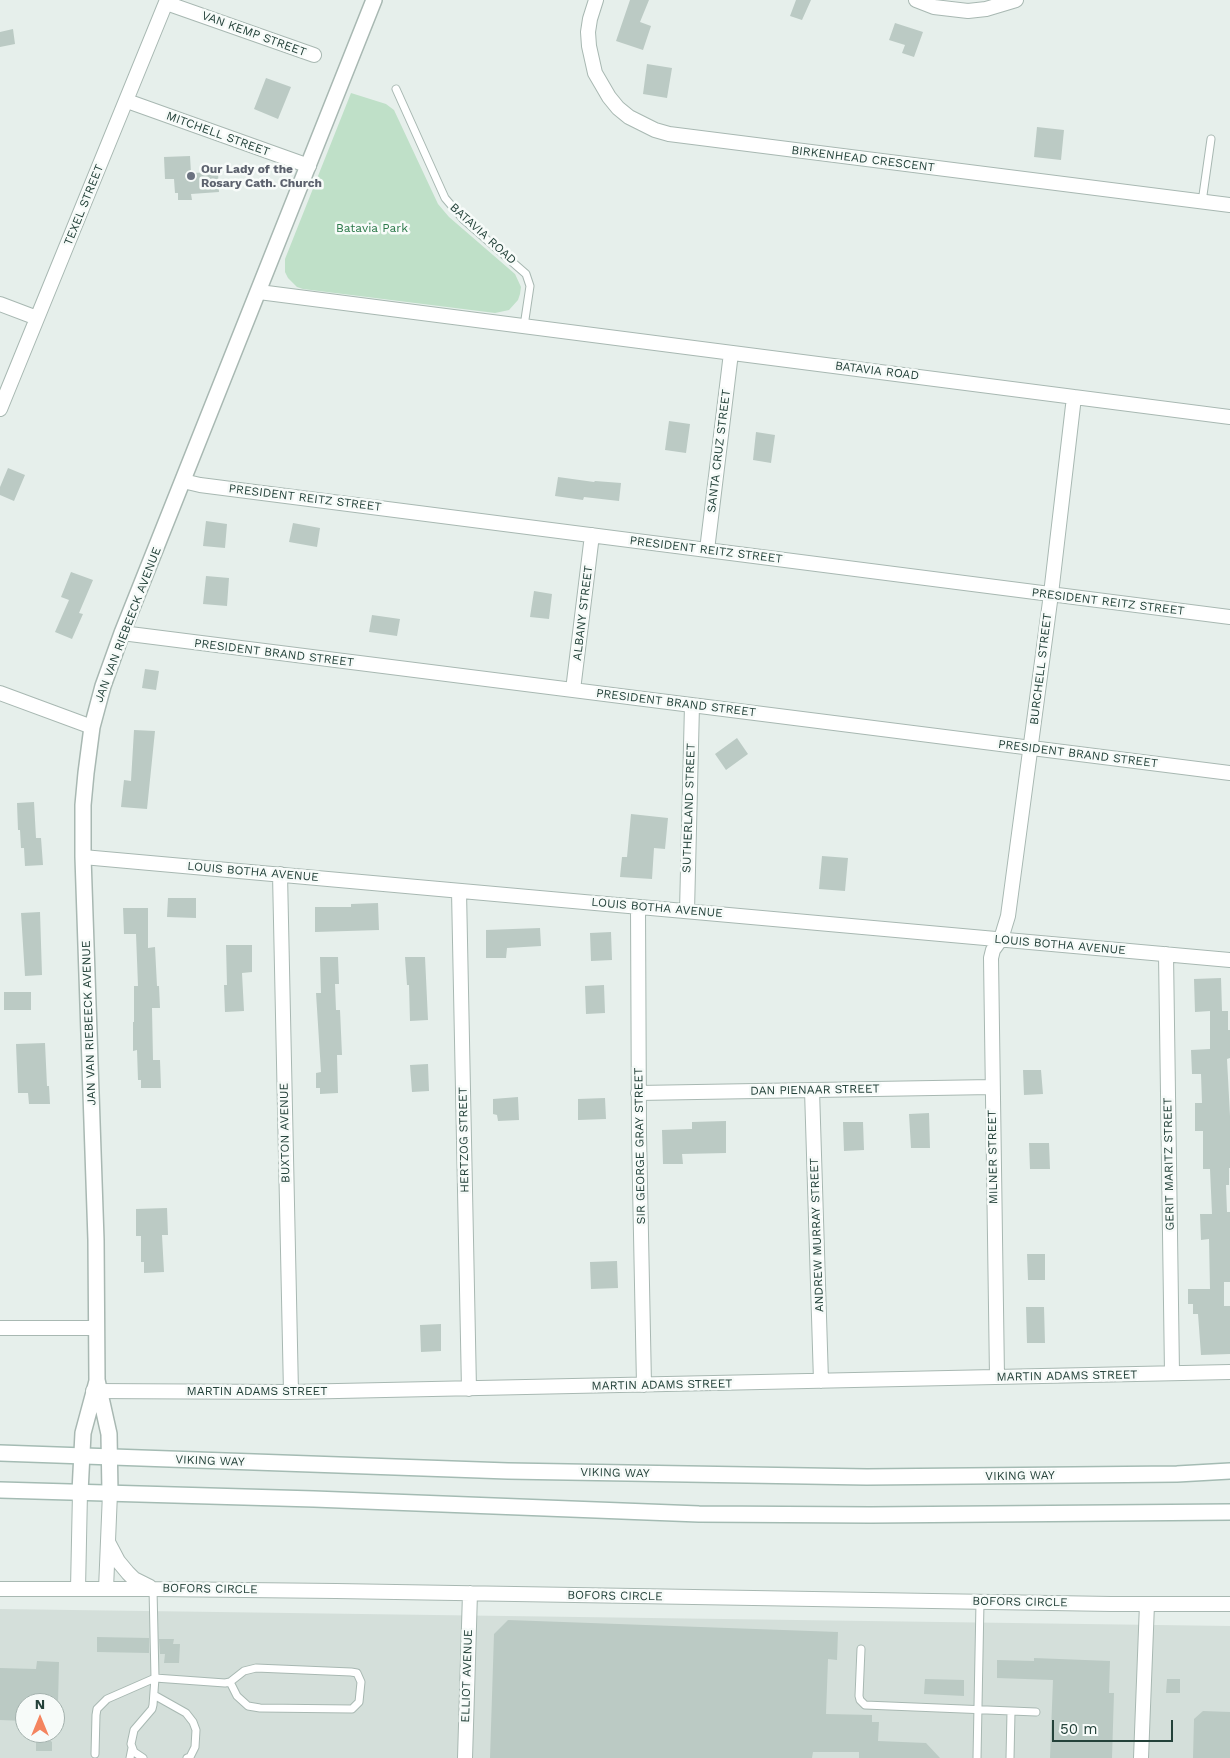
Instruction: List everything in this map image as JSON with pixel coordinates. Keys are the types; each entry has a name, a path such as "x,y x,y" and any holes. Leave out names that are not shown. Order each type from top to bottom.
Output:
{"main road":[{"name":"JAN VAN RIEBEECK AVENUE","path":"110,1493 109,1434 97,1387 90,1030 83,857 83,805 92,727 103,686 122,633 374,0"},
{"name":"JAN VAN RIEBEECK AVENUE","path":"80,1492 83,1433 97,1387"},
{"name":"VIKING WAY","path":"0,1453 498,1471 867,1478 1230,1472"},
{"path":"0,1490 699,1514 881,1515 1230,1512"}],"street":[{"name":"BIRKENHEAD CRESCENT","path":"596,0 588,32 588,46 595,73 618,108 629,117 655,130 669,134 1230,205"},
{"path":"916,0 934,7 968,11 986,9 1016,0"},
{"name":"VAN KEMP STREET","path":"166,1 314,55"},
{"name":"TEXEL STREET","path":"0,409 127,101 166,1"},
{"name":"MITCHELL STREET","path":"127,101 309,166"},
{"name":"BATAVIA ROAD","path":"258,292 1230,417"},
{"path":"0,304 37,318"},
{"name":"SANTA CRUZ STREET","path":"707,550 730,353"},
{"name":"BURCHELL STREET","path":"1001,940 1008,916 1051,594 1074,397"},
{"name":"PRESIDENT REITZ STREET","path":"183,481 200,485 1230,617"},
{"name":"ALBANY STREET","path":"573,690 592,535"},
{"name":"PRESIDENT BRAND STREET","path":"122,633 1230,773"},
{"path":"0,693 92,727"},
{"name":"SUTHERLAND STREET","path":"687,911 692,705"},
{"name":"LOUIS BOTHA AVENUE","path":"83,857 1230,960"},
{"name":"BUXTON AVENUE","path":"280,874 290,1392"},
{"name":"HERTZOG STREET","path":"459,891 469,1389"},
{"name":"SIR GEORGE GRAY STREET","path":"638,907 638,1093 644,1385"},
{"name":"MILNER STREET","path":"996,1377 991,958 993,950 1001,940"},
{"name":"GERIT MARITZ STREET","path":"1166,954 1172,1373"},
{"name":"DAN PIENAAR STREET","path":"638,1093 992,1087"},
{"name":"ANDREW MURRAY STREET","path":"812,1090 821,1381"},
{"path":"0,1328 97,1328"},
{"name":"MARTIN ADAMS STREET","path":"97,1387 290,1392 1230,1372"},
{"name":"JAN VAN RIEBEECK AVENUE","path":"78,1589 80,1492"},
{"name":"JAN VAN RIEBEECK AVENUE","path":"106,1588 110,1493"},
{"path":"108,1541 118,1561 128,1574 141,1583 154,1588"},
{"name":"BOFORS CIRCLE","path":"0,1589 154,1588 980,1602 1230,1604"},
{"name":"ELLIOT AVENUE","path":"464,1758 470,1593"},
{"path":"1142,1758 1147,1604"}],"lane":[{"name":"BATAVIA ROAD","path":"396,89 445,198 456,212 526,274 530,286 524,326"},
{"path":"1202,202 1211,139"},
{"path":"130,1758 134,1730 152,1709 154,1695 154,1588"},
{"path":"977,1758 980,1602"},
{"path":"861,1649 859,1696 865,1705 1036,1712"},
{"path":"95,1754 96,1715 102,1703 155,1678 222,1684 230,1682 244,1671 256,1668 351,1672 357,1673 361,1682 359,1702 352,1710 260,1708 248,1706 237,1696 230,1682"},
{"path":"154,1695 186,1713 193,1722 196,1730 194,1755 187,1758"},
{"path":"1010,1758 1011,1712"},
{"path":"132,1748 137,1755 143,1758"}],"shaded area":[{"path":"0,1609 1230,1626 1230,1758 0,1758"}],"green space":[{"name":"Batavia Park","path":"351,93 386,104 394,110 438,204 449,217 515,274 521,287 520,294 518,300 509,310 495,313 303,289 297,287 288,278 285,272 285,259"}],"building":[{"path":"630,0 649,0 640,22 651,26 643,50 616,41"},
{"path":"796,0 811,0 802,20 790,16"},
{"path":"895,23 923,32 914,57 902,53 905,45 889,40"},
{"path":"13,29 15,44 0,47 0,32"},
{"path":"647,64 672,68 667,98 643,94"},
{"path":"266,78 291,87 278,119 254,109"},
{"path":"1037,127 1064,130 1061,160 1034,157"},
{"name":"Our Lady of the Rosary Cath. Church","path":"190,156 191,173 218,172 219,192 191,194 192,200 178,200 178,193 175,193 174,179 165,179 164,157"},
{"path":"669,421 690,424 686,453 665,450"},
{"path":"756,432 775,435 771,463 753,460"},
{"path":"8,468 25,475 14,501 0,495 0,487"},
{"path":"558,477 594,482 621,483 619,501 584,497 583,500 555,496"},
{"path":"206,521 227,524 225,548 203,546"},
{"path":"293,523 320,528 317,547 289,542"},
{"path":"71,572 93,580 79,613 83,614 72,639 55,632 69,600 61,597"},
{"path":"206,576 229,578 227,606 203,604"},
{"path":"534,591 552,594 549,619 530,617"},
{"path":"372,615 400,619 397,636 369,632"},
{"path":"145,669 159,671 156,690 142,688"},
{"path":"134,730 155,731 147,809 121,807 124,780 131,781"},
{"path":"737,738 748,754 726,770 715,754"},
{"path":"34,802 36,838 41,838 43,865 25,866 24,848 21,848 20,830 18,830 17,803"},
{"path":"631,814 668,818 665,849 654,848 652,879 620,877 622,857 627,857"},
{"path":"822,856 848,858 845,891 819,889"},
{"path":"168,898 196,898 196,918 167,917"},
{"path":"378,903 379,930 315,932 315,907 351,907 351,904"},
{"path":"123,908 148,908 148,948 155,947 160,1008 152,1008 153,1060 160,1060 161,1088 141,1088 141,1080 138,1080 137,1050 133,1051 134,986 138,986 136,934 124,934"},
{"path":"40,912 42,975 25,976 21,913"},
{"path":"540,928 541,946 507,948 506,958 486,958 486,930"},
{"path":"611,932 612,960 591,961 590,933"},
{"path":"226,945 252,945 252,972 242,973 244,1011 225,1012 224,985 227,985"},
{"path":"320,957 338,957 339,984 335,984 336,1010 340,1010 342,1055 337,1055 338,1093 320,1094 320,1088 316,1088 316,1073 321,1072 316,993 321,993"},
{"path":"405,957 425,957 428,1020 410,1021 409,985 407,985"},
{"path":"1221,978 1222,1011 1228,1011 1228,1030 1230,1030 1230,1058 1227,1059 1230,1168 1229,1185 1226,1185 1227,1212 1230,1212 1230,1282 1224,1282 1224,1306 1230,1306 1230,1354 1201,1355 1198,1314 1193,1314 1193,1304 1188,1304 1188,1289 1210,1289 1209,1239 1201,1240 1200,1214 1212,1214 1210,1169 1203,1169 1203,1131 1195,1131 1195,1103 1202,1103 1201,1074 1192,1074 1191,1050 1210,1049 1210,1011 1195,1012 1194,979"},
{"path":"604,985 605,1013 586,1014 585,986"},
{"path":"4,992 31,992 31,1010 4,1010"},
{"path":"45,1043 47,1086 49,1086 50,1104 29,1104 28,1093 18,1093 16,1044"},
{"path":"428,1064 429,1091 412,1092 410,1065"},
{"path":"1023,1070 1041,1070 1043,1094 1024,1095"},
{"path":"518,1097 519,1120 498,1121 497,1115 493,1114 493,1099"},
{"path":"605,1098 606,1119 578,1120 578,1099"},
{"path":"929,1113 930,1148 911,1148 909,1114"},
{"path":"726,1121 726,1153 682,1154 683,1164 663,1164 662,1130 692,1129 692,1122"},
{"path":"843,1122 863,1122 864,1150 844,1151"},
{"path":"1029,1143 1049,1143 1050,1169 1030,1169"},
{"path":"167,1208 168,1235 162,1235 164,1272 144,1273 144,1262 141,1262 141,1236 136,1236 136,1209"},
{"path":"1027,1254 1045,1254 1045,1280 1028,1280"},
{"path":"617,1261 618,1288 591,1289 590,1262"},
{"path":"1026,1307 1044,1307 1045,1343 1027,1343"},
{"path":"441,1324 441,1351 421,1352 420,1325"},
{"path":"508,1620 838,1632 837,1660 828,1659 826,1714 872,1715 872,1722 879,1722 878,1741 926,1743 940,1758 859,1758 859,1752 813,1752 812,1758 490,1758 494,1634"},
{"path":"97,1637 149,1638 149,1653 97,1652"},
{"path":"159,1639 174,1639 173,1644 180,1644 179,1663 164,1663 165,1654 160,1654"},
{"path":"1034,1658 1110,1661 1109,1693 1114,1693 1112,1758 1050,1758 1053,1680 997,1678 997,1660 1034,1661"},
{"path":"37,1661 59,1662 58,1693 15,1693 15,1721 0,1720 0,1668 36,1669"},
{"path":"925,1679 964,1680 964,1696 924,1694"},
{"path":"1167,1679 1180,1679 1180,1693 1166,1693"},
{"path":"1203,1711 1230,1712 1230,1758 1193,1758 1194,1719"},
{"path":"36,1743 52,1743 52,1751 36,1751"}],"place":[{"name":"Our Lady of the Rosary Cath. Church","path":"191,176"}]}
